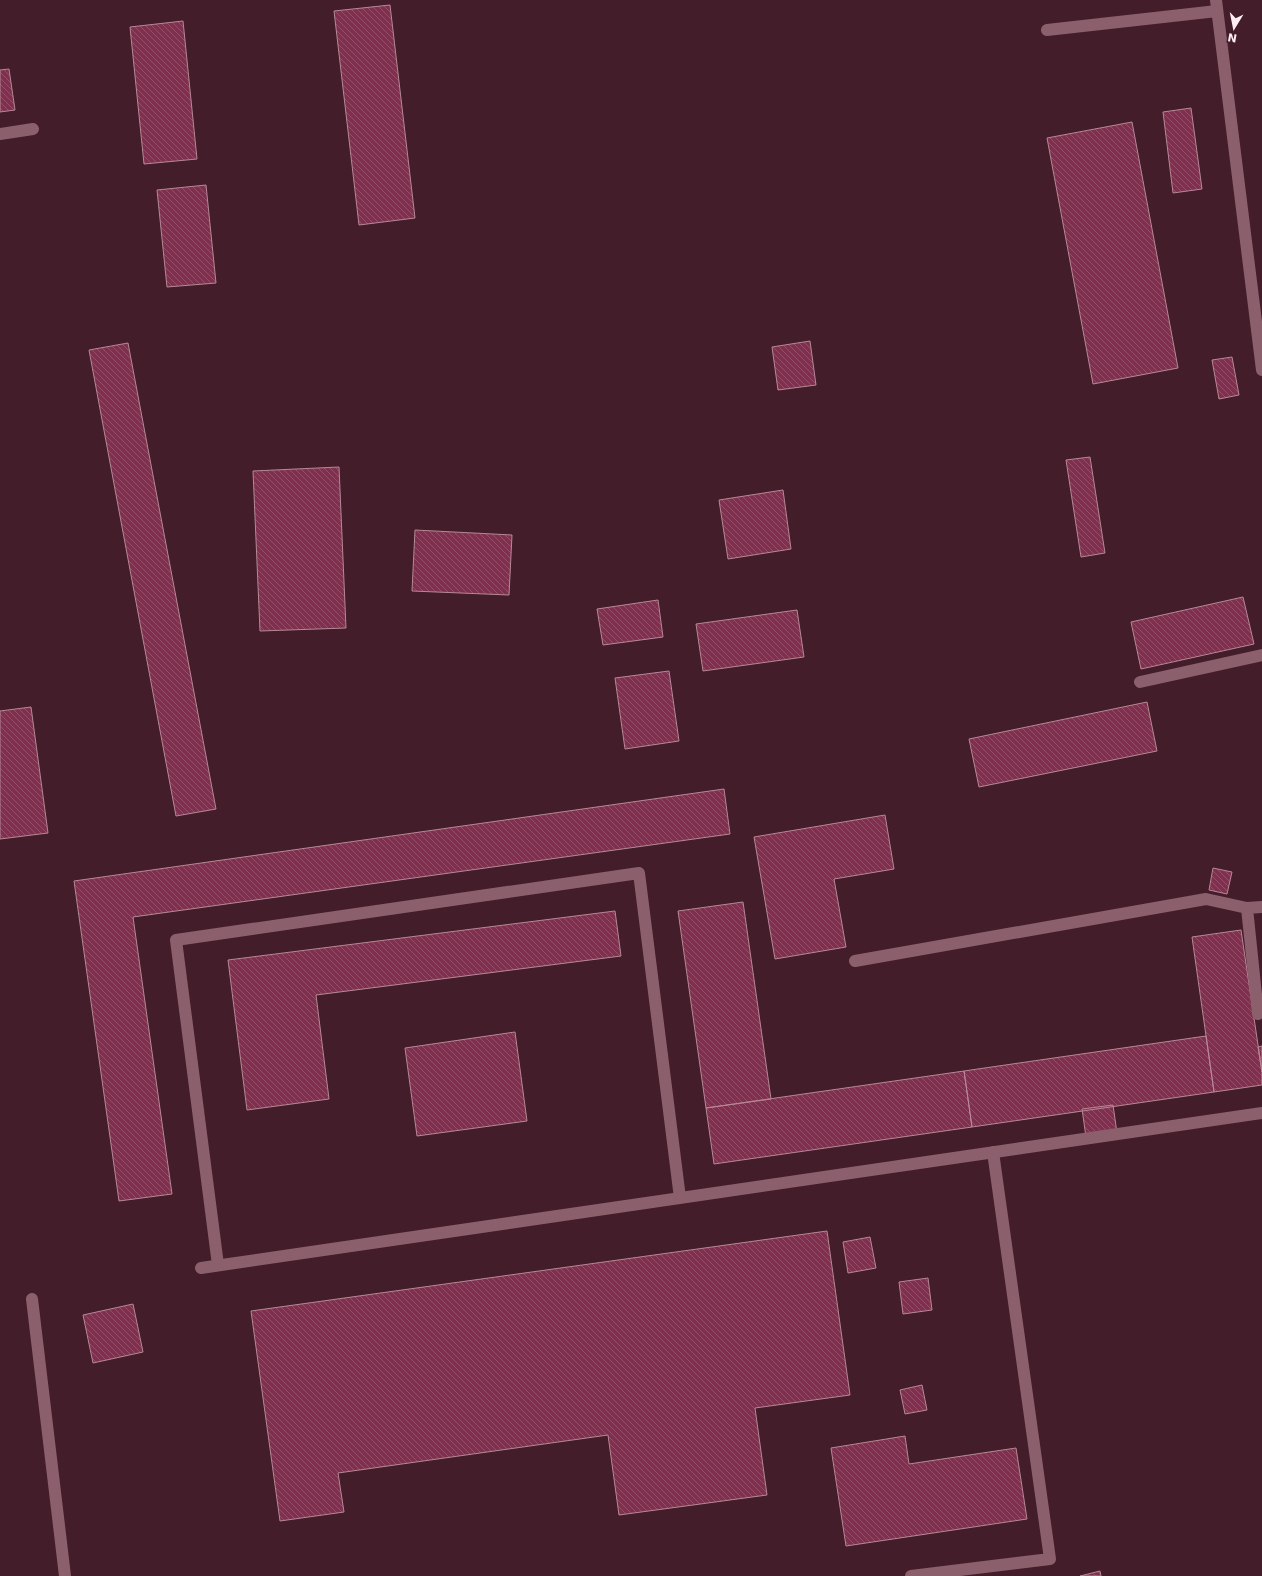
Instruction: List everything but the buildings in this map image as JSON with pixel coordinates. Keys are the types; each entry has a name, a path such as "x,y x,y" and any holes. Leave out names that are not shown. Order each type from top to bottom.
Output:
{"lane":[{"path":"1047,30 1216,6 1262,370"},
{"path":"0,134 32,129"},
{"path":"1140,682 1262,655"},
{"path":"218,1266 176,940 640,873 680,1198"},
{"path":"855,961 1206,899 1247,908 1262,907"},
{"path":"1247,908 1258,1014"},
{"path":"201,1268 1262,1113"},
{"path":"911,1576 1050,1559 994,1152"},
{"path":"32,1299 65,1576"}]}
